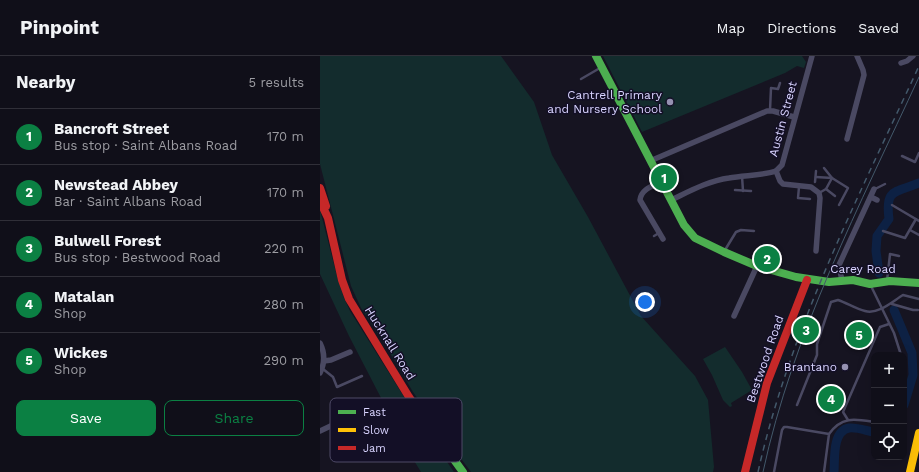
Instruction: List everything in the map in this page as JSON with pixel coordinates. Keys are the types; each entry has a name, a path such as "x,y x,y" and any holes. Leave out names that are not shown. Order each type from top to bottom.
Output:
{"street":[{"name":"Carey Road","path":"596,56 661,182 684,225 691,234 724,252 757,266 807,280 829,282 853,280 870,284 887,281 919,283"},
{"name":"Austin Street","path":"799,186 783,184 780,181 776,171 782,165 812,56"},
{"path":"846,139 864,75 856,56"},
{"path":"906,63 913,56"},
{"path":"650,161 770,110 794,117"},
{"path":"671,200 707,183 776,171"},
{"path":"661,182 644,191 640,196 641,203 657,235 663,239"},
{"path":"799,186 811,187 819,193 820,198 816,251"},
{"path":"842,281 839,265 874,198 874,189"},
{"name":"Hucknall Road","path":"321,191 327,208 326,213 342,280 349,299 410,398"},
{"name":"Hucknall Road","path":"320,201 323,210 326,213"},
{"path":"734,316 757,266"},
{"name":"Bestwood Road","path":"745,472 767,382 807,280"},
{"path":"320,343 324,361 321,371"},
{"path":"324,361 347,353 341,348"},
{"path":"320,430 330,425"},
{"path":"910,472 919,433"},
{"name":"Hucknall Road","path":"456,462 463,472"}],"lane":[{"path":"582,79 602,67"},
{"path":"770,110 771,88 778,89 780,83"},
{"path":"902,156 915,162 919,153"},
{"path":"824,168 832,178 848,188 839,206"},
{"path":"815,182 816,171"},
{"path":"742,176 743,191"},
{"path":"816,177 832,178"},
{"path":"819,193 826,190 832,178"},
{"path":"874,189 885,184"},
{"path":"799,186 798,198 810,199"},
{"path":"735,190 751,191"},
{"path":"826,190 835,196"},
{"path":"892,205 919,220"},
{"path":"883,231 905,238 916,219"},
{"path":"724,252 736,232 741,230 754,231"},
{"path":"910,230 919,235"},
{"path":"887,281 890,254 899,256"},
{"path":"870,284 889,324 899,352"},
{"path":"797,405 817,355 817,344 831,302 838,300 866,312 892,304 905,295 919,299"},
{"path":"892,304 919,310"},
{"path":"848,420 843,412 880,327 889,324"},
{"path":"321,371 333,377 337,387 362,376"},
{"path":"824,472 829,434 833,429 848,420 858,419 871,421"},
{"path":"774,472 783,428 787,427 829,434"}],"green space":[{"path":"320,56 501,56 534,102 552,155 588,217 641,316 695,376 708,400 714,467 713,472 471,472 462,460 462,398 417,398 361,308 351,286 320,164"},
{"name":"Cantrell Primary and Nursery School","path":"603,56 802,56 806,62 804,68 797,66 785,73 642,132"},
{"path":"320,210 344,298 350,311 405,398 381,398 349,336 320,274"},
{"path":"725,347 752,390 731,403 732,406 730,407 723,400 703,359"},
{"path":"415,462 447,462 454,472 421,472"}],"waterway":[{"path":"879,273 876,251 877,236 889,219 888,209 890,197 898,191 919,183"},
{"path":"894,310 912,353 913,375 907,395"},
{"path":"834,472 836,446 840,434 849,428 871,431"}],"tram line":[{"path":"763,472 776,420 810,320 830,270 919,77"}],"railway":[{"path":"758,472 788,367 807,316 850,215 919,66"}],"traffic: fast":[{"path":"596,56 684,225 695,238 757,266 796,277 829,282 853,280 870,284 890,281 919,283"},
{"path":"456,462 463,472"}],"traffic: slow":[{"path":"910,472 919,433"}],"traffic: jam":[{"path":"320,188 326,206"},
{"path":"320,201 328,218 342,280 349,299 410,398"},
{"path":"745,472 767,383 807,280"}],"place":[{"name":"Cantrell Primary and Nursery School","path":"670,102"},
{"name":"Bancroft Street","path":"664,178"},
{"name":"Newstead Abbey","path":"767,259"},
{"name":"Bulwell Forest","path":"806,330"},
{"name":"Wickes","path":"859,335"},
{"name":"Brantano","path":"845,367"},
{"name":"Matalan","path":"831,399"}]}
